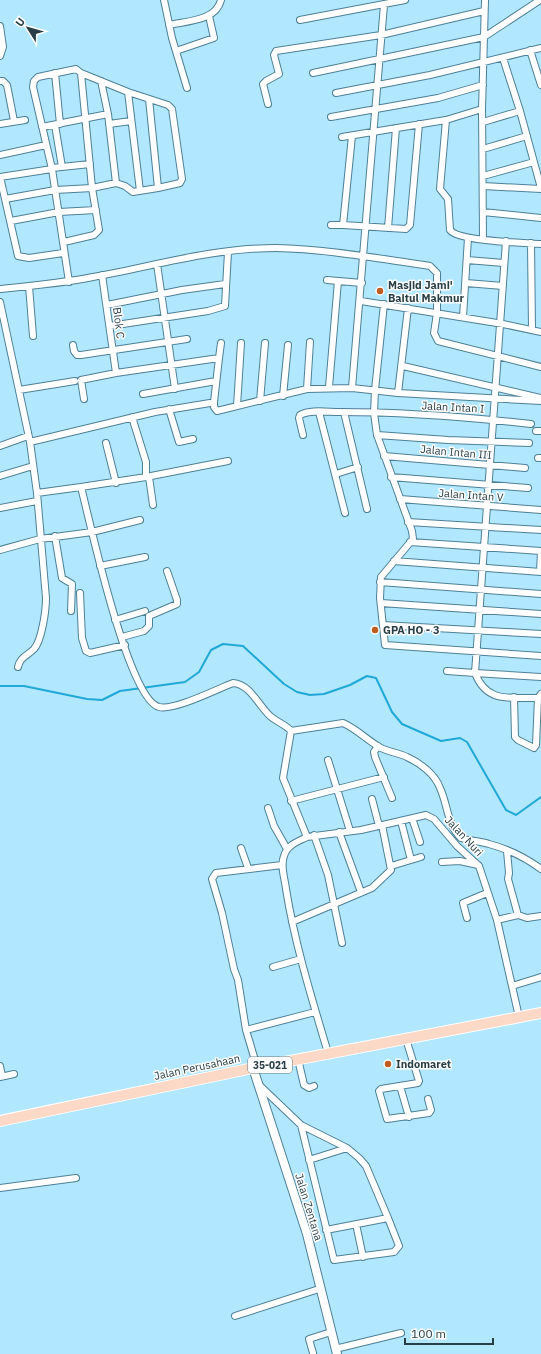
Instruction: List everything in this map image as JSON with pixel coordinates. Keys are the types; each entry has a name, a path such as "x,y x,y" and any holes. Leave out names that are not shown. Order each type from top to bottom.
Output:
{"main road":[{"name":"Jalan Perusahaan","path":"0,1121 328,1053 406,1040 541,1013"}],"street":[{"path":"166,0 176,51 187,88"},
{"path":"170,25 209,16 216,11 221,0"},
{"path":"300,20 406,0"},
{"path":"313,73 484,37 540,0"},
{"path":"483,239 482,62 484,11 486,1"},
{"path":"352,388 362,283 384,5"},
{"path":"268,104 264,84 266,80 279,74 274,55 276,51 381,35 484,11"},
{"path":"176,51 214,38 209,16"},
{"path":"0,26 3,47 0,56"},
{"path":"336,93 430,75 541,48"},
{"path":"530,50 541,85"},
{"path":"483,186 541,188 520,111 503,58"},
{"path":"5,199 55,190 92,188 116,183 125,186 130,192 180,183 182,179 172,109 168,105 128,92 81,73 76,69 38,77 34,81 33,87 52,168 55,190 64,242 63,253 69,282"},
{"path":"55,73 62,166"},
{"path":"64,242 97,234 98,230 92,188 81,73"},
{"path":"0,81 4,81 7,85 14,121"},
{"path":"101,81 108,114 116,183"},
{"path":"332,117 438,98 483,85"},
{"path":"128,92 140,191"},
{"path":"149,99 158,188"},
{"path":"342,137 446,120 482,109"},
{"path":"483,122 520,111"},
{"path":"42,127 108,114"},
{"path":"0,124 25,120"},
{"path":"446,120 440,192 448,199 450,230 454,234 468,238 541,244"},
{"path":"109,124 131,121"},
{"path":"331,224 406,229 410,225 419,124"},
{"path":"388,228 396,128"},
{"path":"344,225 352,136"},
{"path":"483,149 527,136"},
{"path":"0,155 46,144"},
{"path":"483,176 534,162"},
{"path":"63,253 20,257 0,177 62,166 90,164"},
{"path":"11,221 59,212 96,210"},
{"path":"483,212 541,218"},
{"path":"463,317 468,238"},
{"path":"506,241 475,673 481,686 487,693 495,696 539,696 536,745 534,748 518,740 516,737 514,697"},
{"path":"531,244 532,330"},
{"path":"0,290 69,282 184,257 228,252 275,248 326,251 364,256 430,266 434,268 437,279 434,333 438,341 541,367"},
{"path":"110,326 208,311 225,306 225,284 228,252"},
{"path":"467,260 504,263"},
{"path":"157,264 175,389"},
{"name":"Blok C","path":"102,275 116,373"},
{"path":"327,280 362,283"},
{"path":"329,387 338,281"},
{"path":"466,282 503,286"},
{"path":"107,305 161,294 225,284"},
{"path":"29,286 33,336"},
{"path":"360,301 500,323 541,332"},
{"path":"0,302 29,439 37,493 46,598 46,612 36,646 21,658 18,668"},
{"path":"384,304 374,412 377,435 413,539 394,562 384,571 380,582 384,640 387,646 541,656"},
{"path":"398,393 408,308"},
{"path":"73,346 74,352 77,355 187,339"},
{"path":"307,389 310,342"},
{"path":"221,343 214,402 215,409 217,411 307,389 329,387 398,393 541,401"},
{"path":"237,406 241,343"},
{"path":"260,401 265,343"},
{"path":"283,396 288,345"},
{"path":"84,399 81,380 116,373 220,358"},
{"path":"402,366 541,398"},
{"path":"19,390 75,381"},
{"path":"143,394 216,381"},
{"path":"0,446 169,409 210,403"},
{"path":"169,409 179,442 194,439"},
{"path":"319,412 345,513"},
{"name":"Jalan Intan I","path":"303,435 299,418 300,414 319,412 374,412 531,424"},
{"path":"344,412 367,509"},
{"path":"132,417 146,462 153,505"},
{"path":"377,435 529,443"},
{"path":"106,443 116,483"},
{"name":"Jalan Intan III","path":"384,456 525,468"},
{"path":"37,493 116,483 228,461"},
{"path":"0,476 33,466"},
{"path":"336,474 358,467"},
{"path":"392,477 460,484 489,484 528,488"},
{"path":"81,487 115,620 139,684 152,704 159,707 167,707 182,703 233,683 238,683 249,692 271,717 291,731 343,723 355,730 377,747 407,757 426,769 440,788 452,832 461,838 490,844 507,850 541,869"},
{"name":"Jalan Intan V","path":"400,499 541,510"},
{"path":"0,508 37,501"},
{"path":"0,550 40,539 92,532 140,520"},
{"path":"408,522 541,530"},
{"path":"55,536 62,578 72,584 71,611"},
{"path":"394,562 541,572 541,551 410,542"},
{"path":"100,566 145,557"},
{"path":"122,637 146,630 149,626 149,616 177,604 167,571"},
{"path":"380,582 541,594"},
{"path":"80,593 82,638 86,651 90,653 125,646"},
{"path":"381,603 541,614"},
{"path":"115,620 145,611"},
{"path":"383,625 541,634"},
{"path":"447,672 541,677"},
{"path":"291,731 283,778 291,801 307,837"},
{"path":"377,747 375,757 392,798"},
{"path":"328,760 350,831"},
{"path":"291,801 384,777"},
{"path":"292,922 376,886 391,870 392,866 372,799"},
{"path":"268,808 274,826 287,849 282,865 292,922 315,1012 328,1053"},
{"name":"Jalan Nuri","path":"287,849 307,837 314,835 381,826 426,815 430,816 452,832 458,846 478,865 497,920 519,1017"},
{"path":"412,818 420,842"},
{"path":"401,821 411,860"},
{"path":"339,832 362,892"},
{"path":"314,835 328,874 342,943"},
{"path":"241,848 248,868"},
{"path":"507,850 509,873 508,879 518,915"},
{"path":"392,866 421,857"},
{"path":"442,862 460,861 478,865"},
{"path":"255,1068 246,1030 238,980 234,969 222,913 212,879 216,873 282,865"},
{"path":"468,918 463,903 487,893"},
{"path":"497,920 518,915 527,918 541,916"},
{"path":"273,966 301,959"},
{"path":"512,986 541,977"},
{"path":"246,1030 315,1012"},
{"path":"406,1040 419,1081 418,1083 380,1089 379,1092 388,1120 430,1112 428,1099"},
{"path":"298,1059 304,1085 309,1088 314,1086"},
{"path":"0,1066 1,1076 14,1074"},
{"name":"Jalan Zentana","path":"255,1068 258,1084 307,1234 319,1289 336,1351"},
{"path":"258,1084 301,1125 347,1148 366,1166 399,1246 394,1252 334,1260 301,1125"},
{"path":"400,1086 409,1117"},
{"path":"309,1160 347,1148"},
{"path":"0,1188 76,1178"},
{"path":"326,1230 388,1218"},
{"path":"356,1224 362,1257"},
{"path":"235,1316 319,1289"},
{"path":"312,1353 308,1339 331,1332"},
{"path":"336,1351 401,1333"}],"waterway":[{"path":"0,686 24,686 87,699 102,700 120,691 185,682 199,672 211,650 223,644 243,646 284,684 297,692 310,695 324,694 350,685 367,676 376,678 392,712 402,724 441,741 460,738 467,742 506,810 516,815 541,797"}],"place":[{"name":"Masjid Jami' Baitul Makmur","path":"380,291"},
{"name":"GPA HO - 3","path":"375,630"},
{"name":"Indomaret","path":"388,1064"}]}
